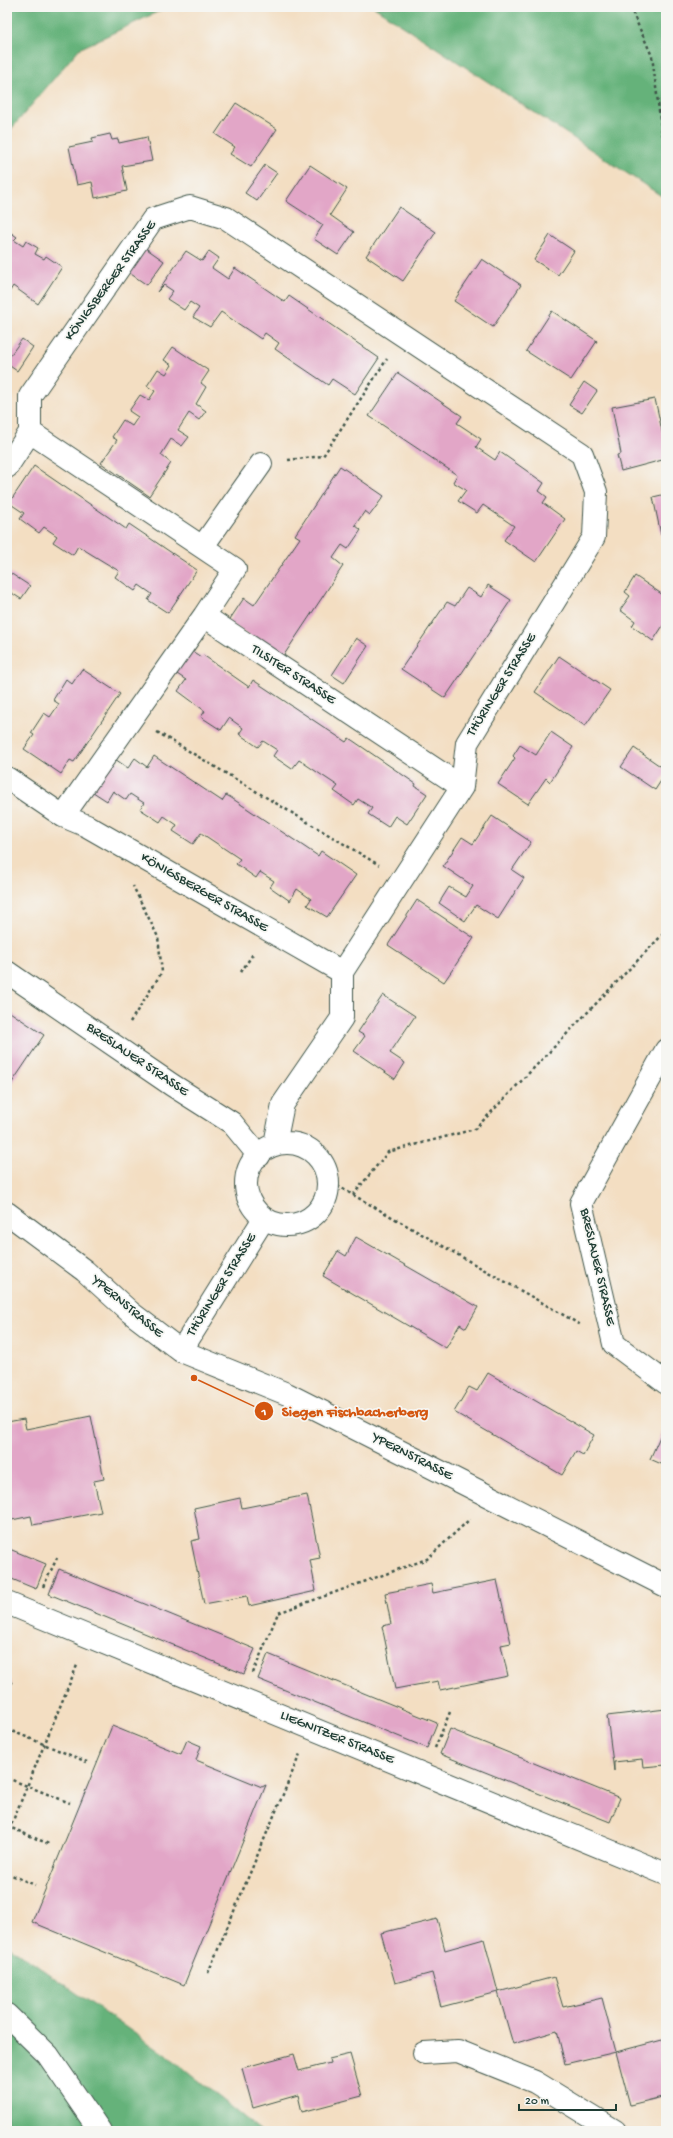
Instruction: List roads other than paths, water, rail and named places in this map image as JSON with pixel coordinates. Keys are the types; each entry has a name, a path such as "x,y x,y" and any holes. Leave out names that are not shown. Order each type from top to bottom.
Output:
{"street":[{"name":"KÖNIGSBERGER STRASSE","path":"30,432 30,396 153,219 190,207 226,218 403,335"},
{"name":"THÜRINGER STRASSE","path":"267,1150 293,1142 309,1148 327,1172 326,1200 305,1223 284,1227 263,1220 246,1198 246,1172 267,1150 284,1104 342,1018 342,972 462,787 467,743 594,537 596,492 582,454 403,335"},
{"path":"7,468 30,432 203,546 235,569 204,616 63,816"},
{"path":"203,546 261,464"},
{"name":"TILSITER STRASSE","path":"204,616 462,787"},
{"name":"KÖNIGSBERGER STRASSE","path":"7,778 63,816 87,826 342,972"},
{"name":"BRESLAUER STRASSE","path":"7,972 115,1046 232,1123 267,1150"},
{"name":"BRESLAUER STRASSE","path":"666,1050 581,1203 614,1344 666,1383"},
{"name":"YPERNSTRASSE","path":"7,1213 85,1271 130,1312 181,1351 287,1394 666,1586"},
{"name":"THÜRINGER STRASSE","path":"181,1351 263,1220"},
{"name":"LIEGNITZER STRASSE","path":"7,1603 666,1874"},
{"path":"7,2015 48,2055 100,2131"},
{"path":"424,2053 458,2051 535,2082 615,2131"}],"place":[{"name":"Siegen Fischbacherberg","path":"194,1378"}]}
